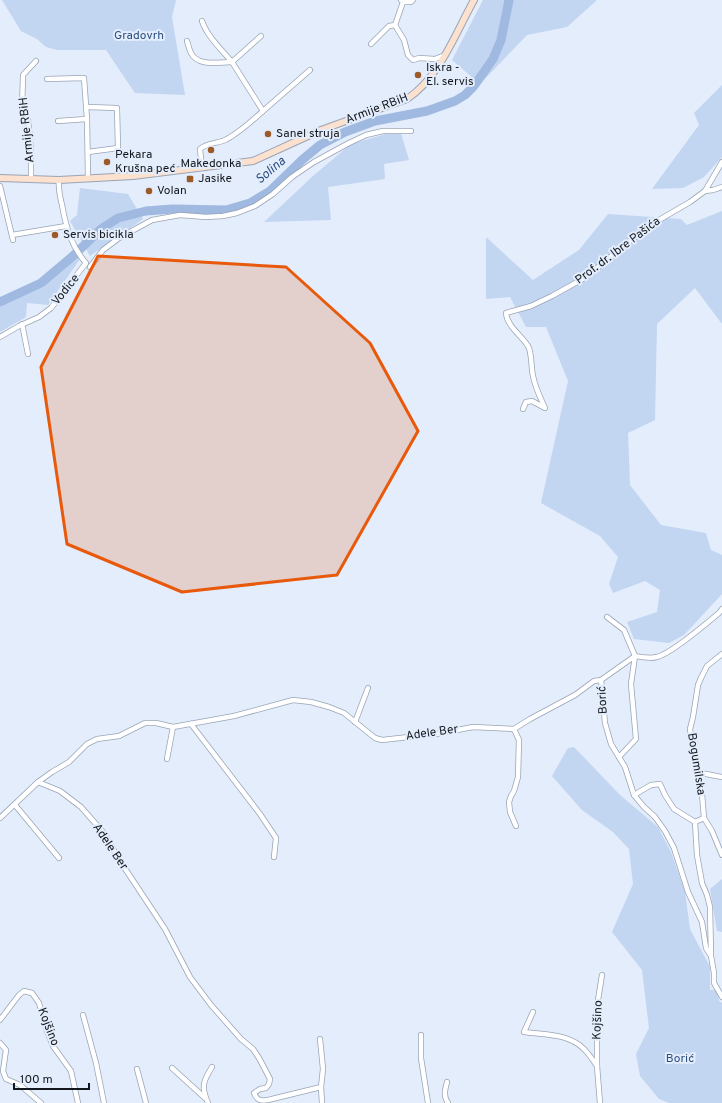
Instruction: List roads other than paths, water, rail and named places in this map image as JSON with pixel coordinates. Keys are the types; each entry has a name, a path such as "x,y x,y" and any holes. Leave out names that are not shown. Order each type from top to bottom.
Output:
{"main road":[{"name":"Armije RBiH","path":"0,178 58,180 133,176 253,161 321,130 407,99 418,92 445,54 474,0"}],"street":[{"path":"413,0 411,2 402,1 395,25 404,40 408,55 413,60 419,58 435,58 445,54"},
{"path":"202,21 210,35 232,62 263,111"},
{"path":"371,44 389,26 395,25"},
{"path":"187,41 191,53 197,59 206,63 232,62 261,36"},
{"name":"Armije RBiH","path":"31,180 31,150 28,120 22,111 23,75 36,61"},
{"path":"202,168 200,149 212,143 226,140 249,123 310,70"},
{"path":"47,79 84,78 87,107 88,179"},
{"path":"87,107 117,108 118,148 88,152"},
{"path":"58,121 87,119"},
{"name":"Vodice","path":"0,337 22,324 38,317 51,308 87,264 103,250 119,238 152,220 180,216 212,216 237,213 255,206 314,162 349,143 366,135 383,131 411,131"},
{"name":"Prof. dr. Ibre Pašića","path":"523,409 526,402 532,401 545,408 537,391 528,346 506,318 506,313 531,306 586,277 647,227 690,202 705,191 722,162"},
{"path":"58,180 66,226 72,244 87,264"},
{"path":"0,186 13,238 66,226"},
{"name":"Prof. dr. Ibre Pašića","path":"705,191 722,187"},
{"path":"22,324 28,354"},
{"path":"635,656 657,657 672,649 719,613 722,609"},
{"path":"607,616 624,630 635,656 631,684 636,739 619,757"},
{"name":"Bogumilska","path":"722,654 707,666 698,685 690,729 704,818 712,831 722,855"},
{"name":"Borić","path":"635,656 601,680 605,723 611,744 625,767 634,795 655,817 665,831 674,848 688,892 702,922 706,948 711,956 714,983 722,997"},
{"path":"516,826 510,812 509,802 518,777 519,740 514,729 530,719 576,696 594,682 601,680"},
{"path":"355,722 368,688"},
{"name":"Adele Ber","path":"0,818 38,782 69,762 88,744 97,739 119,736 145,723 156,723 173,727 234,716 293,700 311,702 344,713 375,738 382,740 436,734 473,727 514,729"},
{"path":"191,724 260,814 276,838 274,857"},
{"path":"167,759 173,727"},
{"path":"698,773 722,778"},
{"name":"Adele Ber","path":"38,782 60,791 81,808 103,832 122,864 165,929 190,977 211,1006 241,1039 253,1049 270,1079 266,1088 260,1089 254,1094 256,1098 260,1101 268,1100 321,1087"},
{"path":"634,795 651,785 660,784 674,809 695,822"},
{"path":"15,805 59,858"},
{"path":"695,822 704,818"},
{"path":"695,822 697,855 702,883 710,907 711,956"},
{"name":"Kojšino","path":"600,1103 597,1006 602,975"},
{"name":"Kojšino","path":"0,1020 19,995 24,991 32,993 39,1003 52,1046 70,1071 78,1103"},
{"name":"Kojšino","path":"533,1012 524,1032 553,1034 575,1042 584,1048 598,1066"},
{"path":"83,1015 96,1063 104,1103"},
{"path":"421,1035 422,1064 428,1103"},
{"path":"320,1039 322,1103"},
{"path":"0,1042 6,1050 3,1071 6,1079 20,1085 41,1103"},
{"path":"205,1098 203,1086 205,1078 212,1067"},
{"path":"172,1068 205,1098 208,1103"},
{"path":"137,1069 146,1103"},
{"path":"447,1082 445,1099 448,1103"}],"waterway":[{"name":"Solina","path":"0,302 41,283 73,256 101,229 118,218 146,211 172,209 226,210 250,203 270,191 320,145 345,132 375,121 427,111 455,101 465,95 474,86 493,59 501,40 509,0"}],"place":[{"name":"Iskra - El. servis","path":"418,75"},
{"name":"Sanel struja","path":"268,134"},
{"name":"Makedonka","path":"211,150"},
{"name":"Pekara Krušna peć","path":"107,162"},
{"name":"Jasike","path":"190,179"},
{"name":"Volan","path":"149,191"},
{"name":"Servis bicikla","path":"55,235"}],"park label":[{"name":"Gradovrh","path":"139,36"}]}
